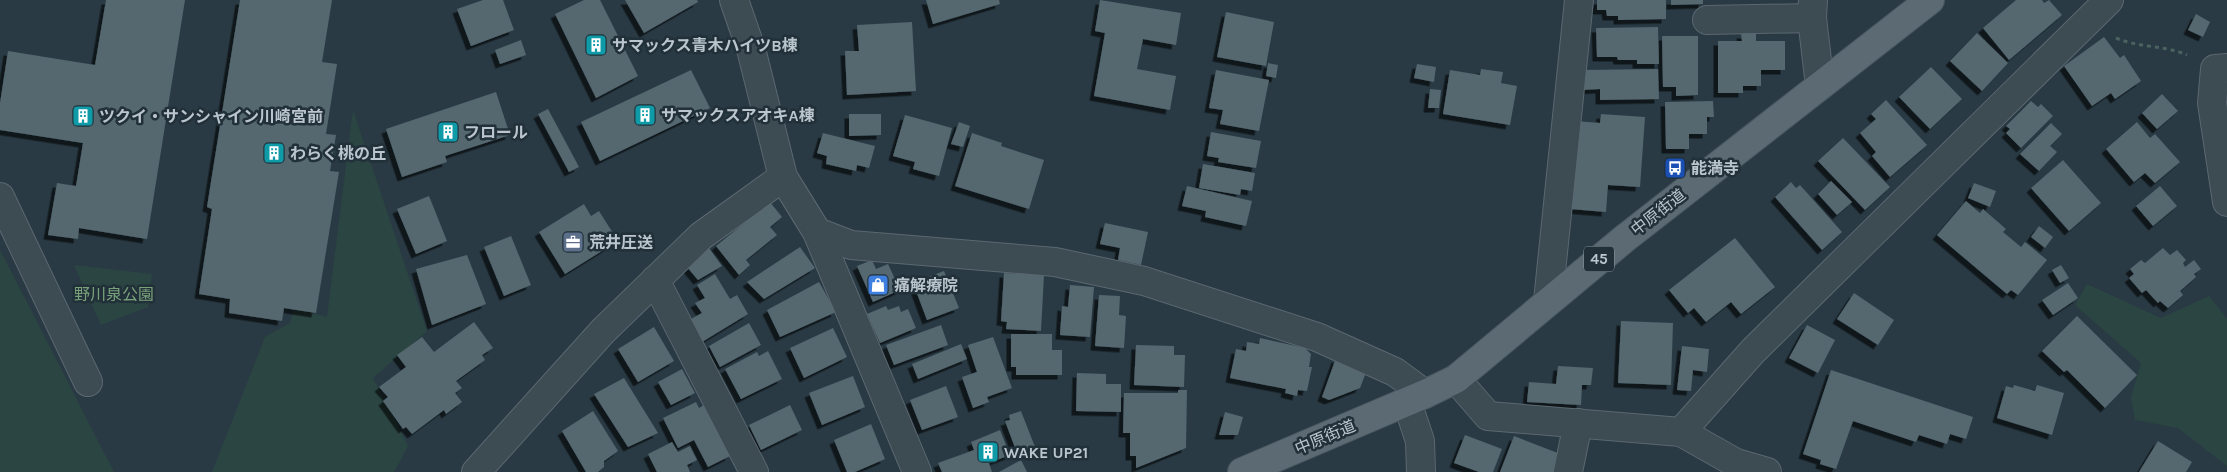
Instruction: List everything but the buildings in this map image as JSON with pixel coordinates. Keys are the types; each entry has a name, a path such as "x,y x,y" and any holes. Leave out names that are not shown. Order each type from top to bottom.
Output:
{"main road":[{"name":"中原街道","path":"1242,472 1456,379 1624,239 1930,0"}],"street":[{"path":"735,0 751,50 783,178 817,232 917,472"},
{"path":"1548,301 1579,0"},
{"path":"1681,432 1753,350 2102,8"},
{"path":"1707,20 1812,9 1820,86"},
{"path":"2221,68 2212,103 2227,202"},
{"path":"476,472 603,331 655,280 701,236 783,178"},
{"path":"0,197 88,382"},
{"path":"817,232 850,245 1055,262 1144,281 1318,337 1395,372 1416,398 1420,441 1420,472"},
{"path":"655,280 754,472"},
{"path":"1456,379 1488,416 1681,432 1736,463 1767,472"},
{"path":"1568,472 1578,423"}],"path":[{"path":"2102,8 2114,37 2130,45 2179,52 2221,68"}],"green space":[{"path":"353,110 427,331 373,378 408,446 394,472 212,472 265,337 290,323 294,309 327,317"},
{"path":"0,250 114,472 0,472"},
{"name":"野川泉公園","path":"74,265 152,274 148,307 101,325"},
{"path":"2087,284 2161,318 2209,296 2227,319 2227,466 2178,428 2135,420 2131,397 2141,363 2075,305"}],"place":[{"name":"サマックス青木ハイツB棟","path":"596,45"},
{"name":"サマックスアオキA棟","path":"645,115"},
{"name":"ツクイ・サンシャイン川崎宮前","path":"83,116"},
{"name":"フロール","path":"448,132"},
{"name":"わらく桃の丘","path":"274,153"},
{"name":"能満寺","path":"1675,168"},
{"name":"荒井圧送","path":"573,242"},
{"name":"痛解療院","path":"878,285"},
{"name":"WAKE UP21","path":"988,452"}]}
